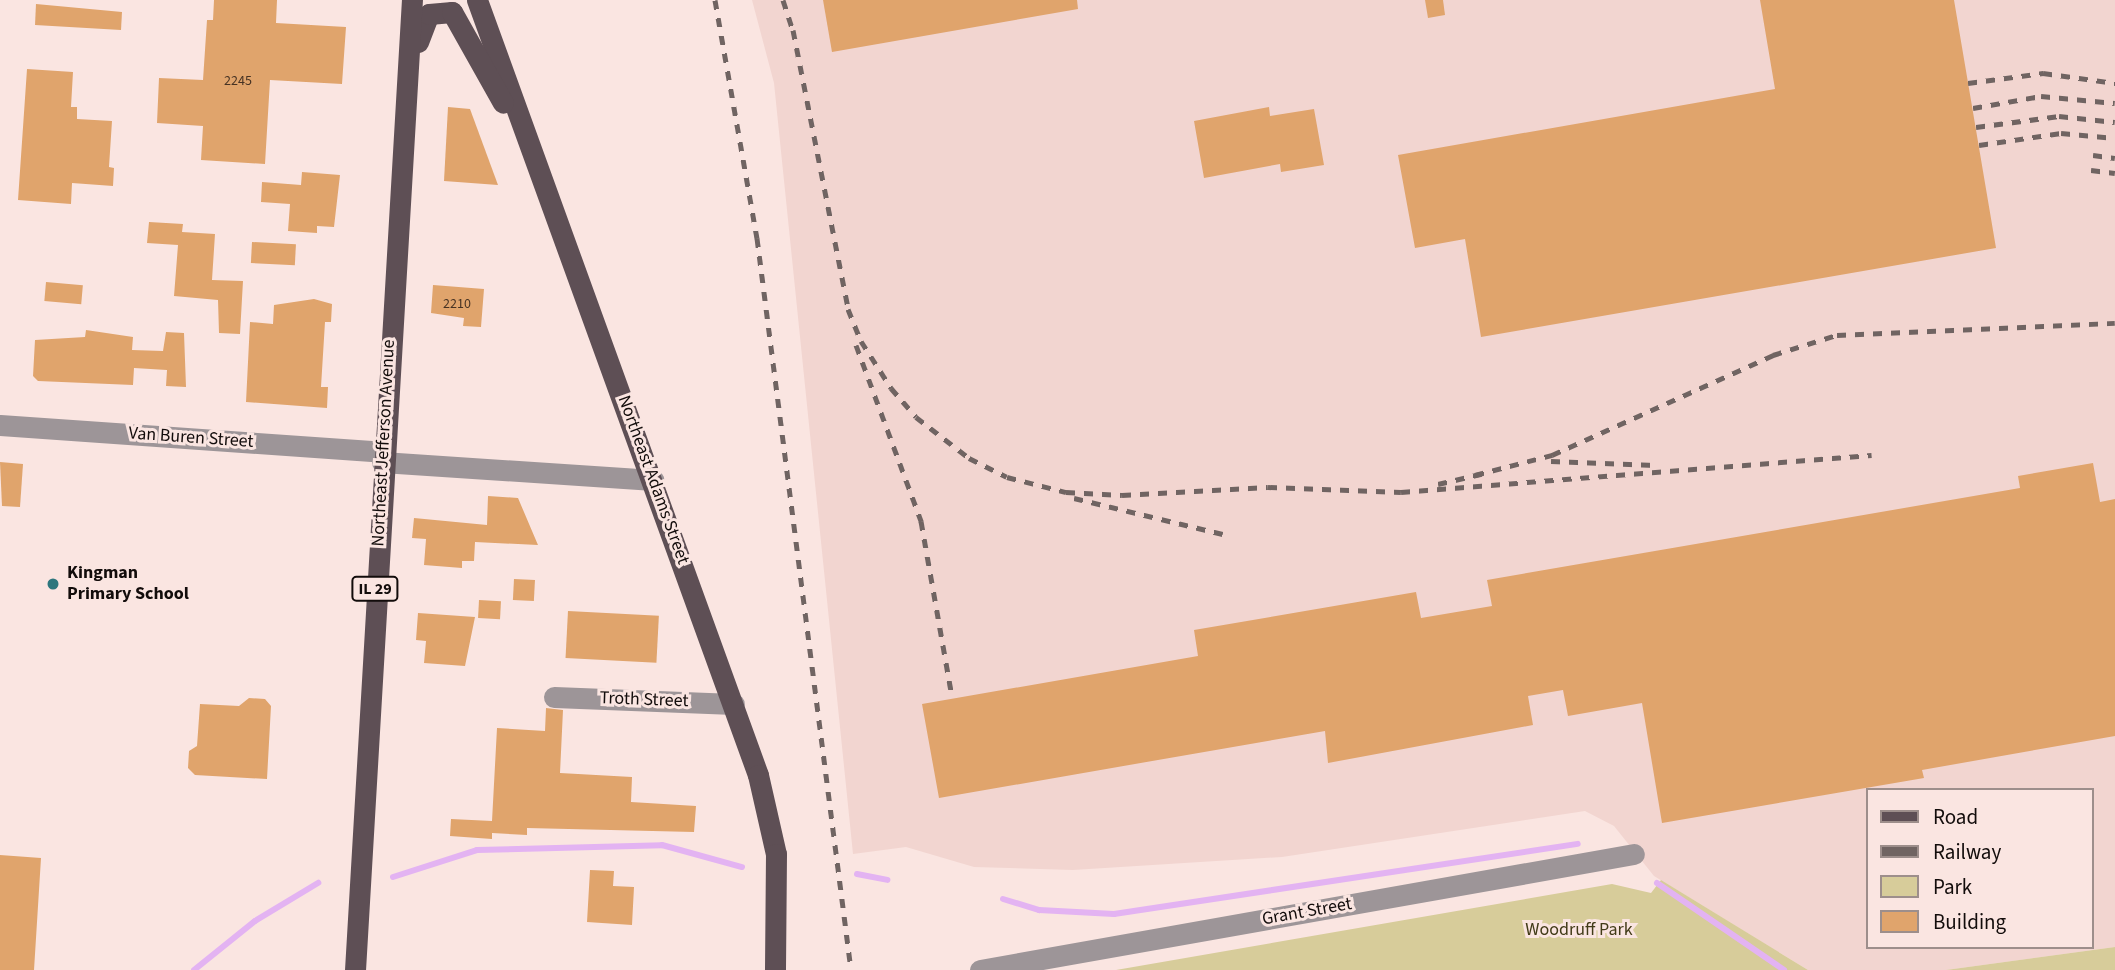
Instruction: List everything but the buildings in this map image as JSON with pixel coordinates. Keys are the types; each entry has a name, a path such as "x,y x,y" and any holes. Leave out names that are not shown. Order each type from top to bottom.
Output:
{"main road":[{"name":"Northeast Jefferson Avenue","path":"355,970 382,457 412,0"},
{"name":"Northeast Adams Street","path":"477,0 563,231 764,793 776,854 775,970"},
{"path":"399,207 420,28 429,14 445,9 460,19 563,231"}],"street":[{"name":"Van Buren Street","path":"0,425 653,480"},
{"name":"Troth Street","path":"554,697 734,704"},
{"name":"Grant Street","path":"980,970 1634,854"}],"shaded area":[{"path":"752,0 2115,0 2115,947 1946,970 1808,970 1654,876 1614,826 1585,811 1282,857 1073,870 974,867 906,847 853,854 774,83"}],"green space":[{"name":"Woodruff Park","path":"1661,880 1808,970 1116,970 1612,884 1651,893"},
{"path":"2115,947 2115,970 1946,970"}],"waterway":[{"path":"1003,899 1039,910 1114,914 1578,844"},
{"path":"393,877 477,850 662,845 742,867"},
{"path":"857,874 887,880"},
{"path":"194,970 255,921 318,883"},
{"path":"1657,883 1784,970"}],"railway":[{"path":"715,0 757,238 851,970"},
{"path":"783,0 793,30 848,309 861,341 891,388 916,417 969,458 1007,477 1066,492 1122,495 1268,487 1401,492 1872,455"},
{"path":"1968,83 2043,73 2115,83"},
{"path":"1973,108 2041,96 2115,103"},
{"path":"1976,127 2059,116 2115,122"},
{"path":"1979,145 2061,133 2115,138"},
{"path":"2093,155 2115,158"},
{"path":"2091,170 2115,173"},
{"path":"1475,475 1552,455 1773,355 1837,335 2115,323"},
{"path":"856,345 921,521 952,696"},
{"path":"1551,461 1655,465"},
{"path":"1438,484 1485,473"},
{"path":"1074,498 1223,534"}],"place":[{"name":"Kingman Primary School","path":"53,584"}]}
